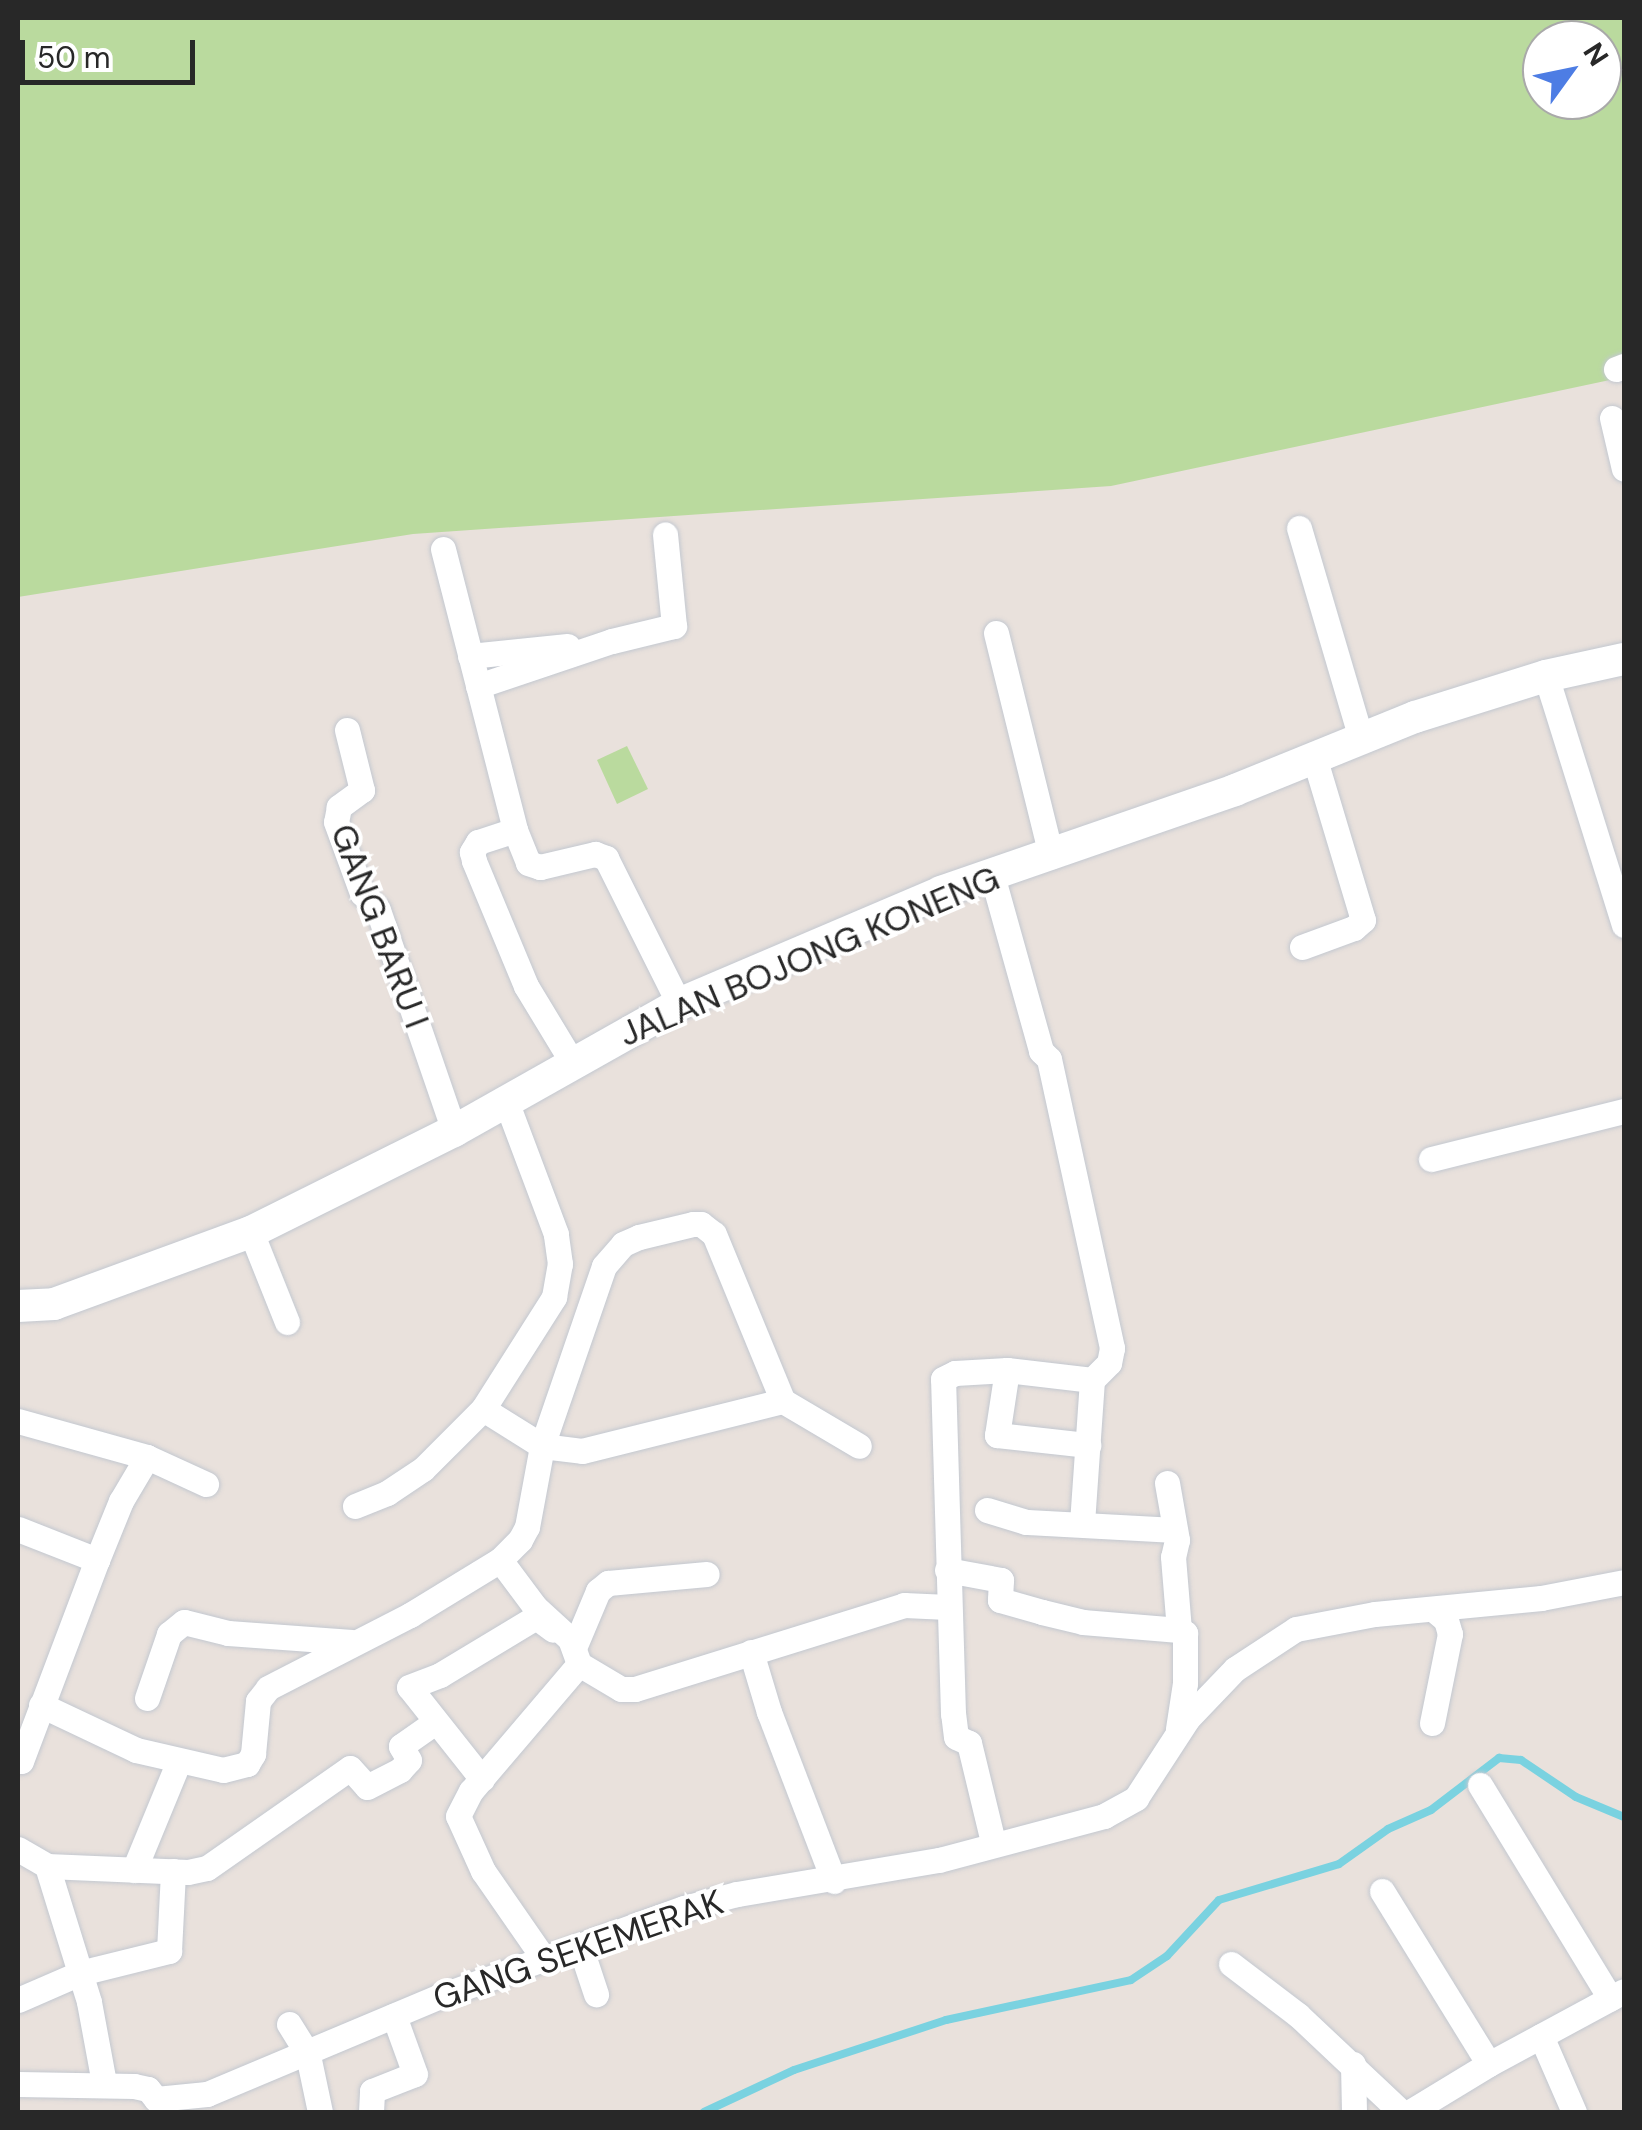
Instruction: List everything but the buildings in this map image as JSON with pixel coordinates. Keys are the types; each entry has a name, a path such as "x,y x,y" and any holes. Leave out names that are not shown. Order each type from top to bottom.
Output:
{"street":[{"path":"1612,418 1624,470"},
{"path":"1300,528 1361,738"},
{"path":"478,686 612,641 674,626 666,534"},
{"path":"442,549 514,830 528,863 540,868 595,854 606,858 680,1004"},
{"path":"996,633 1050,856"},
{"path":"470,656 612,641"},
{"name":"JALAN BOJONG KONENG","path":"18,1306 54,1304 251,1232 454,1130 505,1114 565,1066 680,1004 892,912 1361,738 1546,676 1624,659"},
{"path":"1546,676 1624,924"},
{"name":"GANG BARU I","path":"347,730 362,790 339,808 336,822 362,893 378,910 454,1130"},
{"path":"1302,947 1354,928 1363,920 1314,757"},
{"path":"514,830 478,842 472,852 526,986 536,1025 565,1066"},
{"path":"992,875 1041,1051 1049,1058 1112,1348 1109,1364 1092,1380 1082,1524"},
{"path":"1430,1160 1624,1110"},
{"path":"505,1114 539,1188"},
{"path":"355,1506 387,1493 423,1469 482,1409 554,1297 559,1279 556,1234 505,1114"},
{"path":"41,1705 136,1750 223,1770 247,1764 253,1754 258,1701 268,1688 410,1615 500,1560 527,1527 542,1446 604,1266 624,1244 693,1224 708,1227 722,1247 784,1401 859,1446"},
{"path":"251,1232 287,1322"},
{"path":"994,1842 969,1742 956,1738 948,1606 943,1380 954,1373 1007,1370 1092,1380"},
{"path":"1007,1370 997,1435 1088,1445"},
{"path":"482,1409 542,1446 582,1451 784,1401"},
{"path":"18,1421 147,1457 206,1484"},
{"path":"18,1760 21,1761 121,1501 147,1457"},
{"path":"1167,1482 1178,1550 1173,1557 1178,1630"},
{"path":"988,1510 1026,1522 1172,1530"},
{"path":"18,1530 97,1560"},
{"path":"500,1560 575,1652"},
{"path":"947,1570 1001,1580 1000,1600 1056,1616 1185,1633 1185,1684 1176,1739"},
{"path":"544,1959 483,1871 458,1825 461,1808 575,1652 598,1591 608,1583 707,1574"},
{"name":"GANG SEKEMERAK","path":"18,2084 104,2083 148,2089 156,2106 208,2103 394,2016 580,1946 736,1894 834,1881 940,1860 1118,1810 1152,1779 1188,1718 1235,1668 1275,1638 1312,1624 1541,1598 1624,1582"},
{"path":"482,1779 408,1687 440,1675 536,1618 612,1687 635,1688 904,1605 948,1606"},
{"path":"1432,1723 1450,1634 1446,1620 1434,1610"},
{"path":"147,1698 169,1634 184,1622 228,1632 352,1642"},
{"path":"751,1652 769,1712 834,1881"},
{"path":"18,1848 47,1866 181,1872 207,1868 350,1768 367,1787 400,1770 409,1760 401,1746 434,1722"},
{"path":"134,1870 179,1761"},
{"path":"1410,2112 1617,1995 1480,1785"},
{"path":"47,1866 80,1973 104,2083"},
{"path":"18,2000 80,1973 169,1952 181,1872"},
{"path":"1382,1891 1489,2064"},
{"path":"580,1946 596,1994"},
{"path":"1231,1964 1353,2064 1401,2112"},
{"path":"371,2112 372,2091 415,2074 394,2016"},
{"path":"289,2024 308,2054 320,2112"},
{"path":"1541,2036 1574,2112"},
{"path":"1353,2064 1354,2112"}],"green space":[{"path":"18,18 1624,18 1624,377 1111,486 413,534 18,597"},
{"path":"627,746 648,789 617,804 597,760"}],"waterway":[{"path":"704,2112 794,2070 946,2020 1131,1980 1167,1956 1219,1900 1339,1864 1388,1829 1431,1810 1499,1758 1521,1760 1576,1797 1624,1817"}]}
